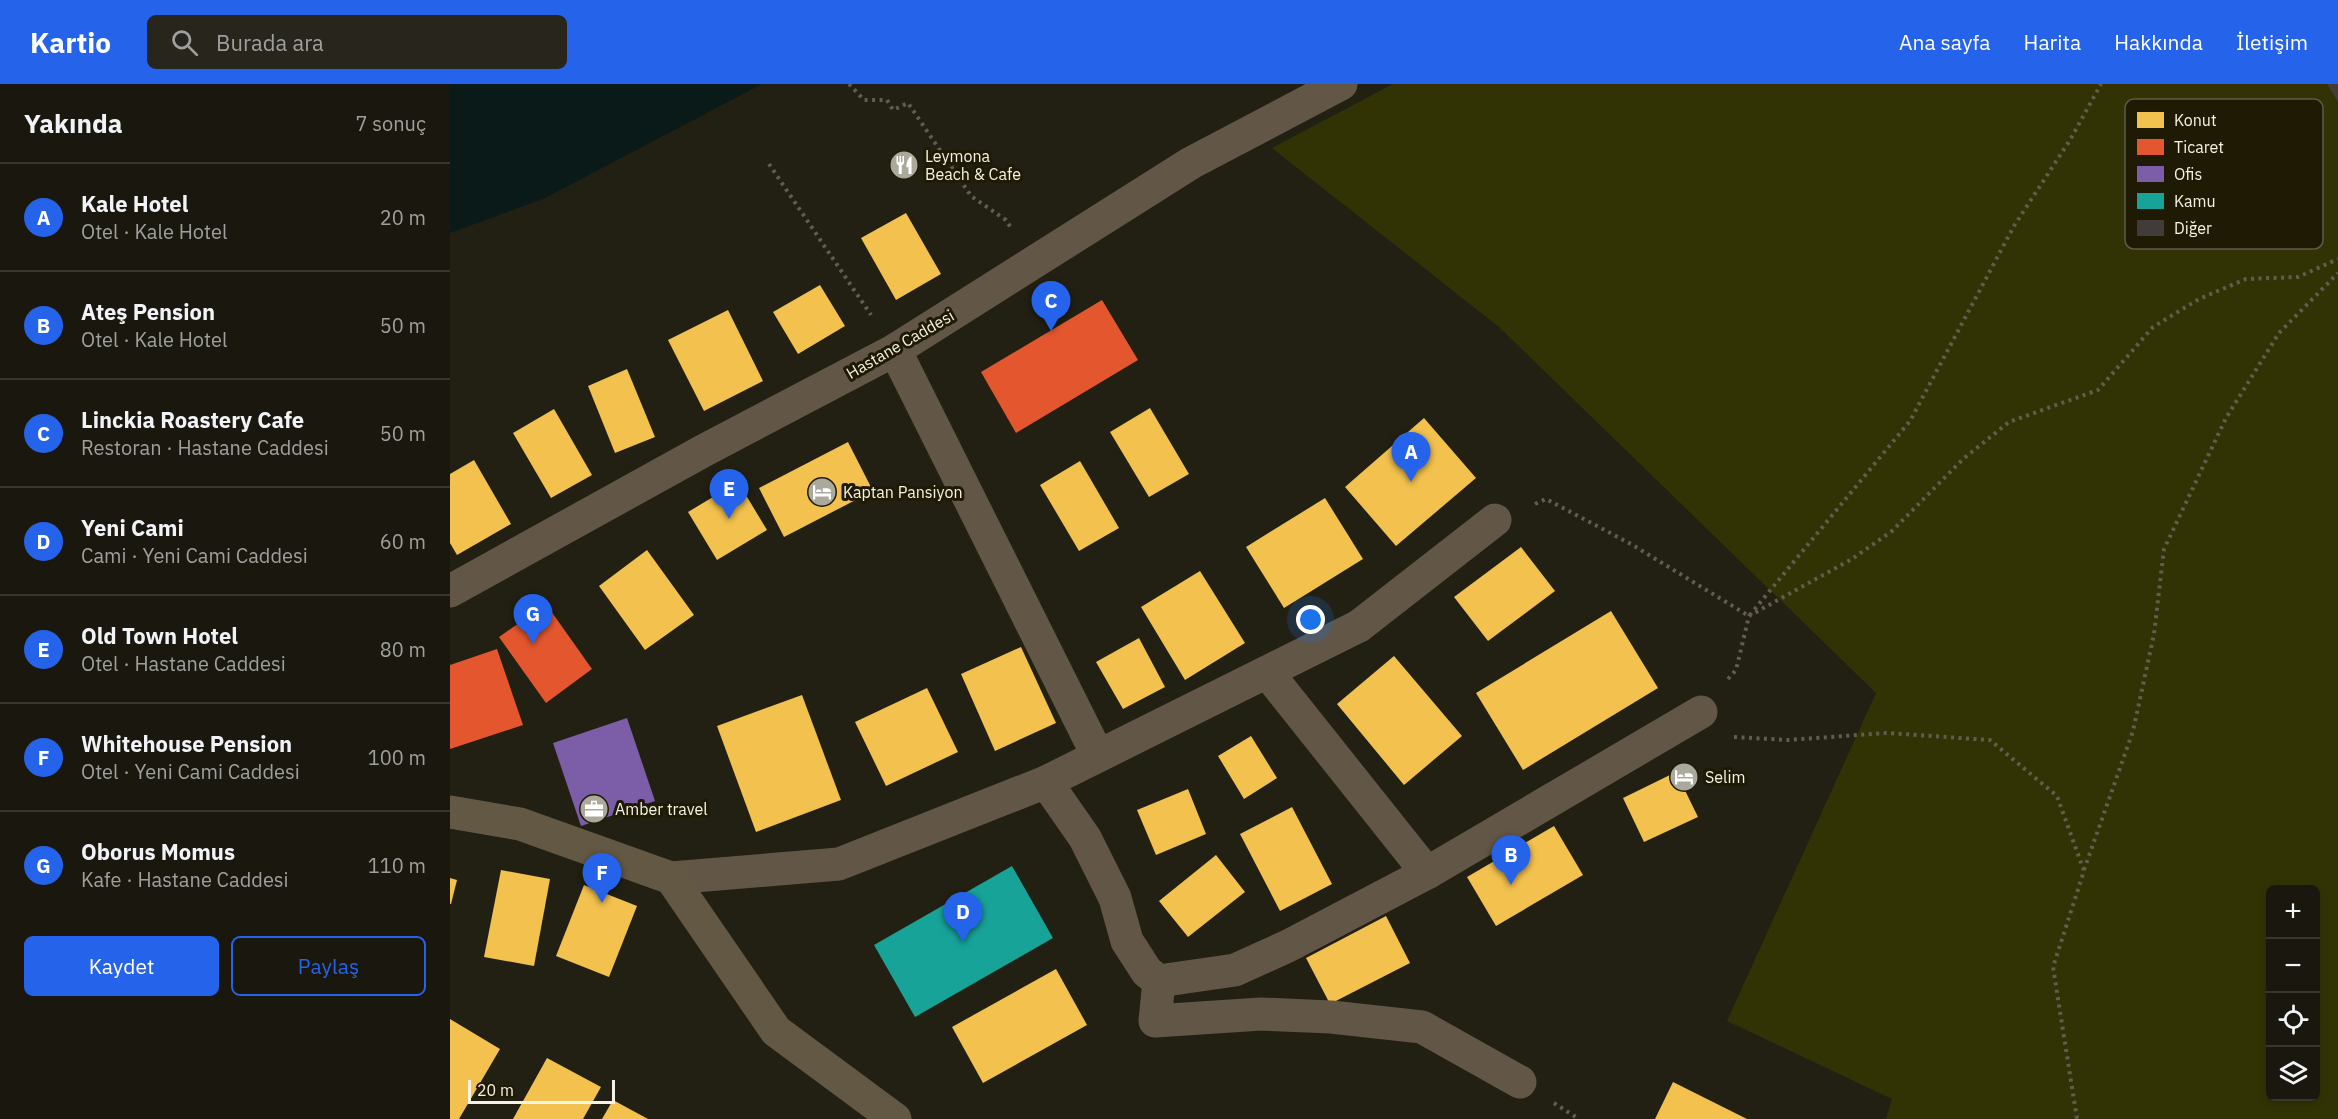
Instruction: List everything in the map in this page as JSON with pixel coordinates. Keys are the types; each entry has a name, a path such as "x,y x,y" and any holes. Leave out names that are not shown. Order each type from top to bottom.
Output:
{"main road":[{"path":"450,812 520,824 671,878 776,1031 895,1119"}],"street":[{"name":"Hastane Caddesi","path":"450,591 703,451 895,350 1191,163 1341,84"},
{"path":"895,350 1098,756"},
{"path":"671,878 839,864 1046,782 1359,626 1495,520"},
{"path":"1267,672 1427,873"},
{"path":"1046,782 1085,838 1115,898 1128,941 1147,972 1159,981 1235,970 1288,946 1427,873 1701,712"},
{"path":"1159,981 1155,1021 1261,1014 1331,1017 1422,1027 1520,1082"}],"path":[{"path":"849,84 864,100 887,100 893,110 909,104 971,196 1006,220 1032,263"},
{"path":"2084,871 2057,796 1990,740 1886,734 1788,740 1705,735 1701,712 1736,670 1749,616 1910,421 2014,226 2070,140 2101,84"},
{"path":"769,164 895,350"},
{"path":"1749,616 1852,559 1892,531 1963,459 2009,422 2098,390 2153,327 2199,299 2246,279 2298,277 2338,259"},
{"path":"2077,1119 2053,967 2133,731 2154,634 2164,549 2226,417 2279,333 2338,273"},
{"path":"1546,499 1630,544 1749,616"}],"shaded area":[{"path":"450,84 762,84 543,199 450,233"},
{"path":"1393,84 2338,84 2338,1119 1886,1119 1892,1099 1727,1021 1876,693 1499,327 1272,148"}],"building: Konut":[{"path":"906,213 941,274 896,300 861,238"},
{"path":"820,285 845,326 798,354 773,312"},
{"path":"728,310 763,381 704,411 668,340"},
{"path":"627,369 655,437 615,453 588,386"},
{"path":"1150,408 1189,474 1149,497 1110,432"},
{"path":"554,409 592,475 551,498 513,433"},
{"path":"1424,418 1476,478 1396,546 1345,487"},
{"path":"848,442 873,491 784,537 759,488"},
{"path":"474,460 511,524 457,555 450,543 450,474"},
{"path":"1080,461 1119,528 1079,551 1040,485"},
{"path":"738,482 767,530 717,560 688,512"},
{"path":"1325,498 1363,559 1284,608 1246,547"},
{"path":"1521,547 1555,591 1488,641 1454,597"},
{"path":"647,550 694,615 645,650 599,586"},
{"path":"1200,571 1245,643 1185,680 1141,607"},
{"path":"1611,611 1658,688 1523,770 1476,693"},
{"path":"1139,638 1165,687 1123,709 1096,662"},
{"path":"1021,647 1056,723 995,751 961,674"},
{"path":"1394,656 1462,736 1404,785 1337,704"},
{"path":"927,688 958,752 886,786 855,722"},
{"path":"802,695 841,800 756,832 717,726"},
{"path":"1251,736 1277,778 1244,799 1218,756"},
{"path":"1676,772 1698,817 1644,842 1623,798"},
{"path":"1188,789 1206,834 1156,855 1137,810"},
{"path":"1292,807 1332,884 1280,911 1240,834"},
{"path":"1554,826 1583,875 1496,926 1467,877"},
{"path":"1216,855 1245,892 1188,937 1159,901"},
{"path":"501,870 550,879 534,966 484,957"},
{"path":"450,878 457,880 451,904 450,904"},
{"path":"584,885 637,906 609,977 556,956"},
{"path":"1386,916 1410,963 1330,1004 1306,958"},
{"path":"1056,969 1087,1025 983,1083 952,1027"},
{"path":"450,1019 500,1049 459,1119 450,1119"},
{"path":"547,1058 601,1087 583,1119 513,1119"},
{"path":"1673,1082 1747,1119 1655,1119"},
{"path":"613,1100 648,1119 602,1119"}],"building: Ticaret":[{"path":"1102,300 1138,360 1016,433 981,372"},
{"path":"546,604 592,669 546,703 499,637"},
{"path":"497,649 523,725 450,749 450,665"}],"building: Ofis":[{"path":"627,718 655,801 581,826 553,743"}],"building: Kamu":[{"path":"1012,866 1053,938 915,1017 874,945"}],"building: Diğer":[{"path":"2327,84 2338,84 2338,102"}],"place":[{"name":"Leymona Beach & Cafe","path":"904,165"},
{"name":"Linckia Roastery Cafe","path":"1051,331"},
{"name":"Kale Hotel","path":"1411,482"},
{"name":"Kaptan Pansiyon","path":"822,492"},
{"name":"Old Town Hotel","path":"729,519"},
{"name":"Oborus Momus","path":"533,644"},
{"name":"Selim","path":"1684,777"},
{"name":"Amber travel","path":"594,809"},
{"name":"Ateş Pension","path":"1511,885"},
{"name":"Whitehouse Pension","path":"602,903"},
{"name":"Yeni Cami","path":"963,942"}]}
